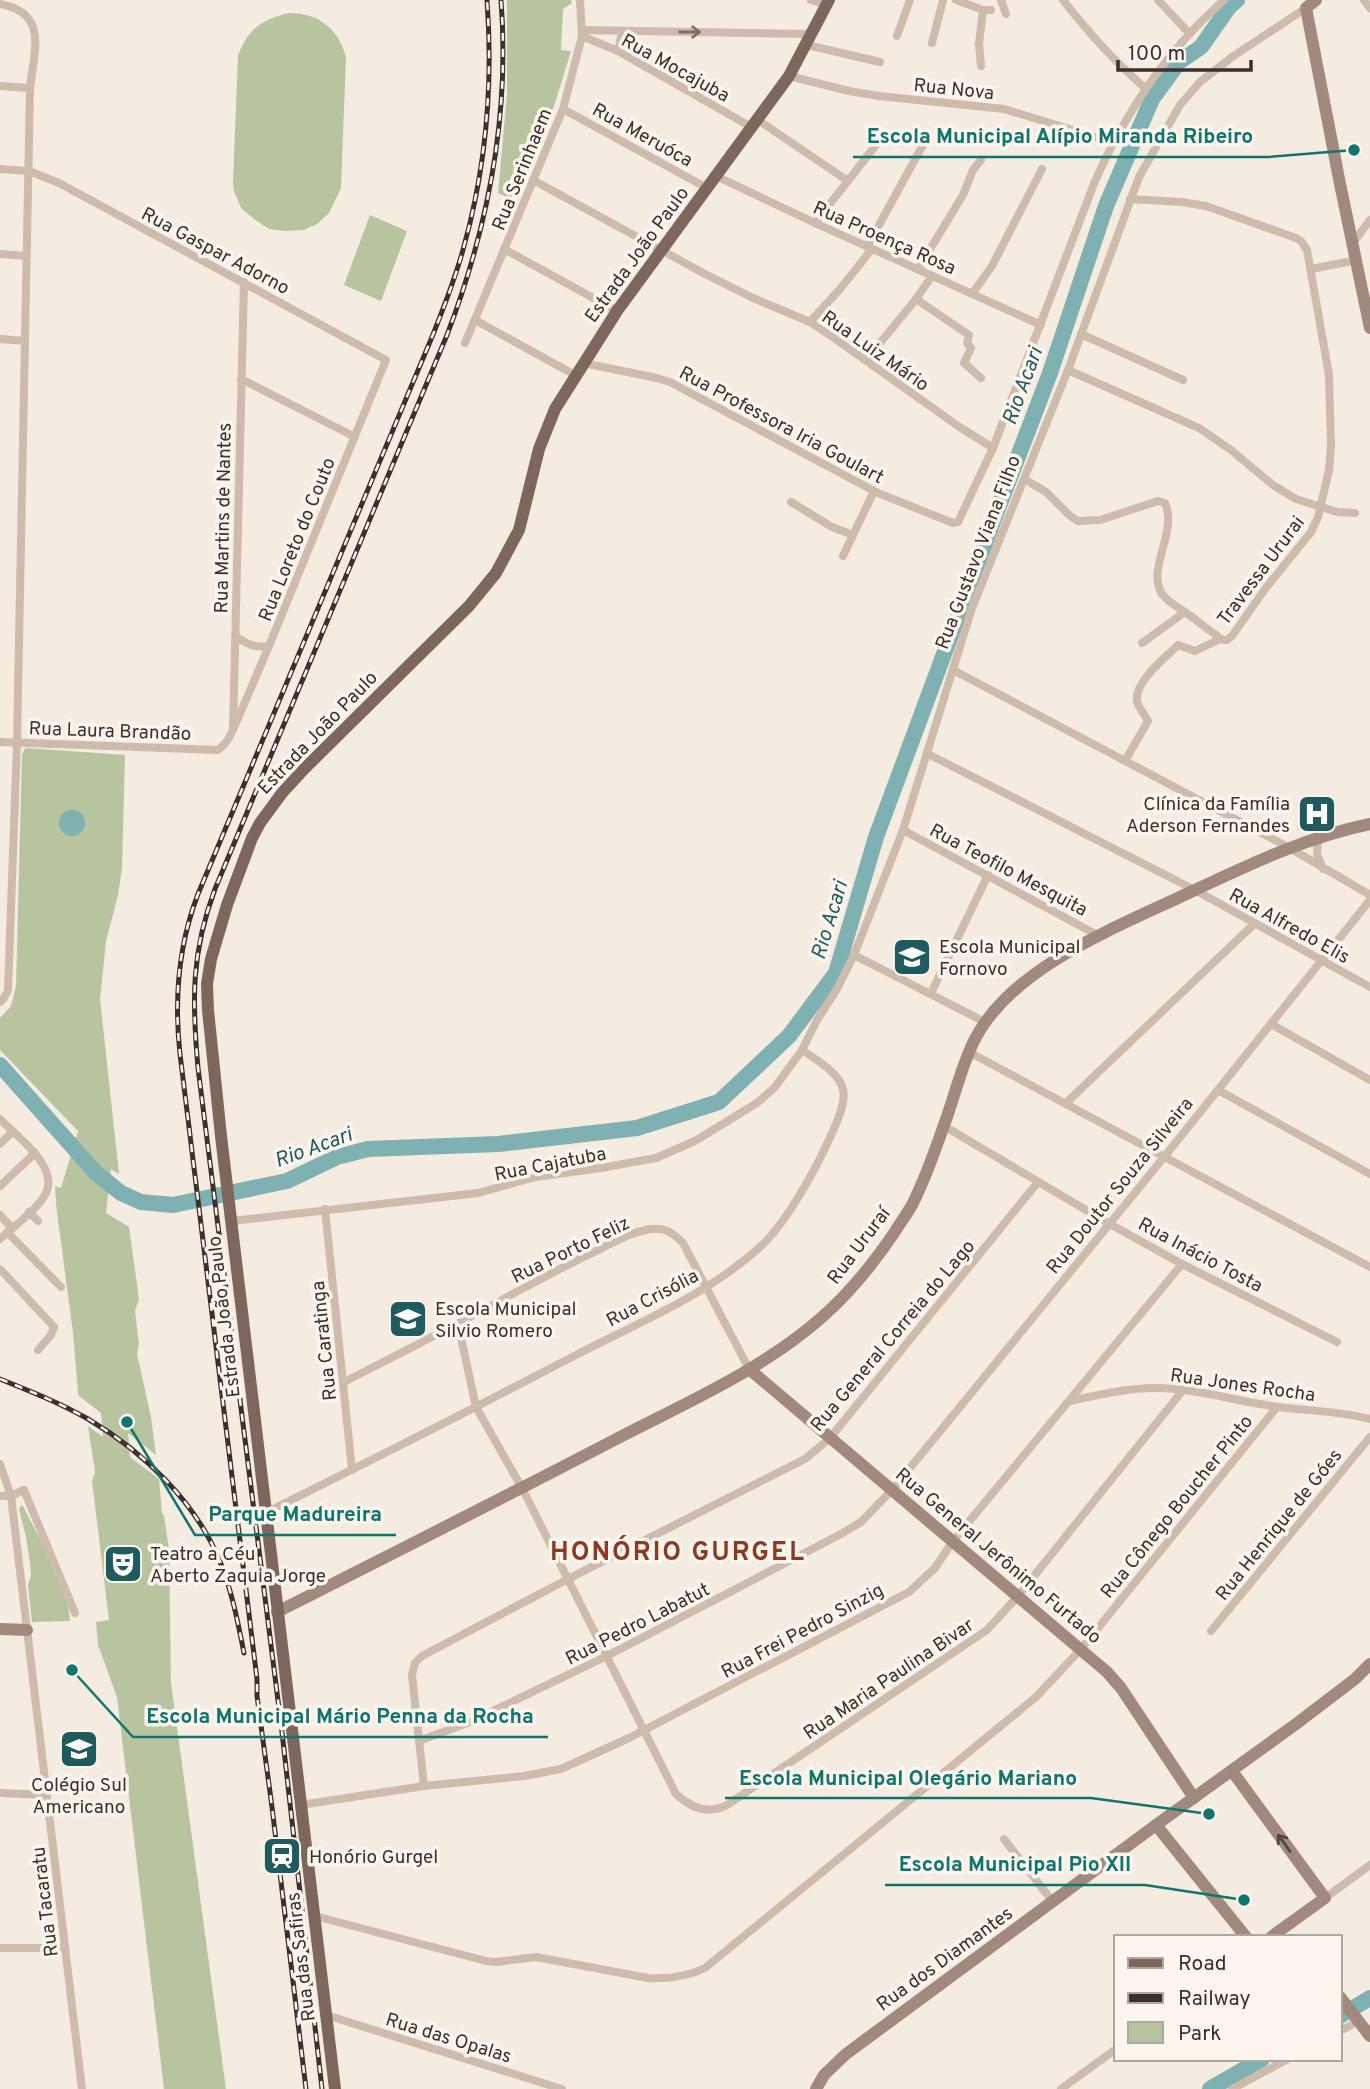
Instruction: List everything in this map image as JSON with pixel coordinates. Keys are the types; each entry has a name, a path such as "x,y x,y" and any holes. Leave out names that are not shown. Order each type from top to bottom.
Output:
{"main road":[{"name":"Estrada João Paulo","path":"277,1612 208,1010 207,984 211,959 242,860 260,822 289,785 469,606 496,573 519,530 539,449 555,409 617,311 789,76 828,3"},
{"name":"Rua das Safiras","path":"277,1612 335,2089"}],"street":[{"name":"Rua Serinhaem","path":"465,343 563,109 582,33 580,0"},
{"path":"811,0 828,3"},
{"path":"897,36 910,0"},
{"path":"932,43 943,0"},
{"path":"956,0 987,10 979,44 981,66"},
{"path":"1001,0 1006,14"},
{"path":"1063,0 1103,50 1144,88"},
{"path":"1158,0 1189,33"},
{"path":"993,449 1112,142 1144,88 1169,55 1224,0"},
{"path":"1364,0 1370,8"},
{"path":"0,4 24,12 36,34 30,88 17,742 8,990 0,1002"},
{"path":"1311,4 1339,179 1370,328"},
{"name":"Rua Gustavo Viana Filho","path":"817,1020 854,955 903,830 972,608 1068,370 1139,177 1180,105 1200,82 1231,57 1311,4"},
{"path":"582,33 622,32 809,40 880,62"},
{"path":"618,51 622,32"},
{"name":"Rua Mocajuba","path":"582,33 755,124 848,181"},
{"name":"Rua Nova","path":"789,76 879,96 1004,109 1112,142"},
{"path":"0,86 30,88"},
{"name":"Rua Meruóca","path":"563,109 707,188"},
{"path":"815,223 879,141"},
{"path":"810,322 840,289 869,248 924,143"},
{"path":"918,269 981,160"},
{"name":"Rua Gaspar Adorno","path":"0,169 29,171 58,183 386,360"},
{"path":"972,294 1003,247 1042,169"},
{"name":"Rua Proença Rosa","path":"716,176 869,248 1041,324"},
{"name":"Rua Luiz Mário","path":"533,180 741,292 810,322 993,449"},
{"name":"Travessa Ururai","path":"1024,479 1046,492 1078,521 1100,520 1158,501 1165,503 1168,526 1157,581 1164,597 1225,641 1232,636 1315,526 1329,470 1329,376 1311,269 1304,245 1296,238 1206,206 1130,199"},
{"path":"1353,243 1370,220"},
{"path":"505,250 617,311"},
{"path":"0,254 27,256"},
{"path":"1311,269 1357,260"},
{"path":"866,360 932,276"},
{"name":"Rua Martins de Nantes","path":"233,730 244,282"},
{"path":"916,299 969,335 967,343 971,348 964,363 981,378"},
{"path":"475,320 575,375"},
{"path":"1081,334 1183,380"},
{"path":"0,339 24,341"},
{"name":"Rua Loreto do Couto","path":"233,730 386,360"},
{"name":"Rua Professora Iria Goulart","path":"583,363 670,382 874,491 953,523 961,520 993,449"},
{"path":"1068,370 1199,428 1287,494 1321,508 1346,514 1355,513"},
{"path":"241,379 355,437"},
{"path":"843,556 874,491"},
{"path":"791,502 823,523 853,535"},
{"path":"1142,643 1185,612"},
{"path":"236,636 256,647 269,646"},
{"path":"1125,761 1148,721 1139,707 1137,695 1150,673 1178,645 1195,651 1220,639"},
{"path":"953,670 1288,847 1370,898"},
{"name":"Rua Laura Brandão","path":"0,742 218,750 227,742 233,730"},
{"name":"Rua Alfredo Elis","path":"928,754 1195,890 1370,987"},
{"name":"Rua Ururaí","path":"277,1612 522,1488 749,1369 787,1345 817,1322 859,1280 913,1204 944,1126 969,1052 985,1022 1014,990 1069,952 1195,890 1288,847 1370,824"},
{"name":"Rua Teofilo Mesquita","path":"903,830 1099,936"},
{"path":"1318,838 1317,854 1323,869"},
{"path":"931,993 988,875"},
{"name":"Rua Doutor Souza Silveira","path":"892,1490 1165,1156 1370,898"},
{"path":"1066,1103 1254,924"},
{"path":"854,955 985,1022"},
{"name":"Rua Cajatuba","path":"231,1217 478,1193 536,1177 656,1157 695,1141 757,1104 775,1087 802,1050 817,1020"},
{"path":"1270,1024 1370,1080"},
{"name":"Rua Crisólia","path":"265,1513 706,1287 769,1239 811,1174 843,1105 844,1087 829,1068 802,1050"},
{"path":"969,1052 1370,1267"},
{"path":"1218,1090 1370,1174"},
{"path":"0,1119 35,1153 46,1168 49,1186 42,1199 0,1239"},
{"name":"Rua Inácio Tosta","path":"944,1126 1182,1264 1337,1342"},
{"path":"0,1144 12,1132"},
{"path":"0,1186 35,1153"},
{"name":"Rua General Correia do Lago","path":"424,1786 413,1689 415,1663 430,1651 568,1578 793,1466 811,1454 830,1438 1038,1182"},
{"name":"Rua Caratinga","path":"326,1209 352,1470"},
{"path":"29,1212 38,1222"},
{"path":"0,1215 61,1287"},
{"name":"Rua Porto Feliz","path":"344,1382 623,1237 637,1231 653,1229 671,1232 683,1243 749,1369"},
{"name":"Rua Frei Pedro Sinzig","path":"301,1805 424,1786 548,1773 580,1762 909,1592 935,1568 953,1541 1182,1264"},
{"path":"0,1269 54,1327 54,1331 38,1350"},
{"path":"458,1324 476,1407 522,1488 644,1731"},
{"name":"Rua General Jerônimo Furtado","path":"749,1369 1107,1672 1121,1688 1194,1798"},
{"name":"Rua Jones Rocha","path":"1069,1401 1155,1388 1370,1419"},
{"name":"Rua Maria Paulina Bivar","path":"644,1731 676,1794 683,1801 698,1809 709,1810 727,1805 987,1630 1018,1596 1183,1390"},
{"name":"Rua Cônego Boucher Pinto","path":"315,1916 486,1961 536,1957 648,1978 673,1978 705,1968 1036,1698 1081,1649 1277,1407"},
{"name":"Rua Henrique de Góes","path":"1211,1631 1370,1437"},
{"name":"Rua Tacaratu","path":"0,1464 11,1496 82,2089"},
{"path":"0,1496 11,1496 24,1490 75,1613"},
{"name":"Rua Pedro Labatut","path":"419,1741 470,1722 607,1656 841,1534 862,1522 892,1490"},
{"path":"0,1629 27,1630"},
{"name":"Rua dos Diamantes","path":"816,2089 824,2075 846,2054 1336,1694 1370,1664"},
{"path":"1232,1771 1325,1898"},
{"path":"0,1793 47,1795"},
{"path":"1156,1825 1244,1935"},
{"path":"1004,1839 1053,1902"},
{"path":"1292,1932 1325,1898 1370,1865"},
{"path":"0,1948 65,1948"},
{"path":"1342,1999 1370,2036"},
{"name":"Rua das Opalas","path":"326,2015 562,2089"},
{"path":"1342,2030 1358,2020"},
{"path":"1061,2089 1114,2050"},
{"path":"1232,2089 1284,2061"}],"green space":[{"path":"507,0 571,0 572,3 563,9 561,50 571,51 543,142 531,142 511,199 498,193 507,94"},
{"path":"289,13 310,16 326,25 338,39 346,58 341,188 329,213 317,224 304,230 285,231 269,229 241,208 233,183 238,55 247,38 263,22"},
{"path":"370,215 407,231 381,301 344,285"},
{"path":"26,748 125,755 122,868 106,941 100,999 119,1174 111,1169 106,1213 129,1227 139,1299 135,1311 139,1345 137,1354 151,1417 156,1455 128,1433 130,1457 159,1479 169,1550 171,1683 226,2089 164,2089 117,1697 98,1645 96,1622 109,1620 88,1426 103,1437 101,1413 79,1396 78,1392 56,1204 55,1186 61,1188 78,1131 0,1050 0,1018 11,1006 16,986 22,755"},
{"path":"21,1506 59,1578 70,1621 32,1622 28,1585 31,1576 30,1563 19,1509"}],"water":[{"path":"72,810 81,814 85,823 81,832 72,836 63,832 59,823 63,814"}],"waterway":[{"name":"Rio Acari","path":"0,1065 96,1173 121,1193 141,1202 173,1205 287,1181 337,1157 368,1149 498,1144 637,1128 719,1102 789,1036 836,973 876,837 1050,373 1106,206 1152,99 1179,62 1201,47 1237,0"},
{"path":"1342,2015 1370,1998"},
{"path":"1210,2089 1259,2061"}],"railway":[{"path":"306,2089 180,1054 177,1013 179,973 186,933 198,894 432,337 457,269 472,216 483,155 489,62 487,0"},
{"path":"322,2089 282,1732 198,1068 195,977 201,935 215,889 447,335 474,254 493,171 499,129 503,43 501,0"},
{"path":"0,1379 56,1402 88,1419 129,1447 167,1481 198,1520 221,1564 232,1597 244,1653"}],"place":[{"name":"Escola Municipal Alípio Miranda Ribeiro","path":"1354,150"},
{"name":"Clínica da Família Aderson Fernandes","path":"1317,814"},
{"name":"Escola Municipal Fornovo","path":"912,957"},
{"name":"Escola Municipal Silvio Romero","path":"408,1319"},
{"name":"Parque Madureira","path":"127,1422"},
{"name":"Teatro a Céu Aberto Zaquia Jorge","path":"123,1564"},
{"name":"Escola Municipal Mário Penna da Rocha","path":"72,1670"},
{"name":"Colégio Sul Americano","path":"79,1749"},
{"name":"Escola Municipal Olegário Mariano","path":"1209,1814"},
{"name":"Honório Gurgel","path":"282,1856"},
{"name":"Escola Municipal Pio XII","path":"1244,1900"}],"district":[{"name":"HONÓRIO GURGEL","path":"678,1551"}]}
